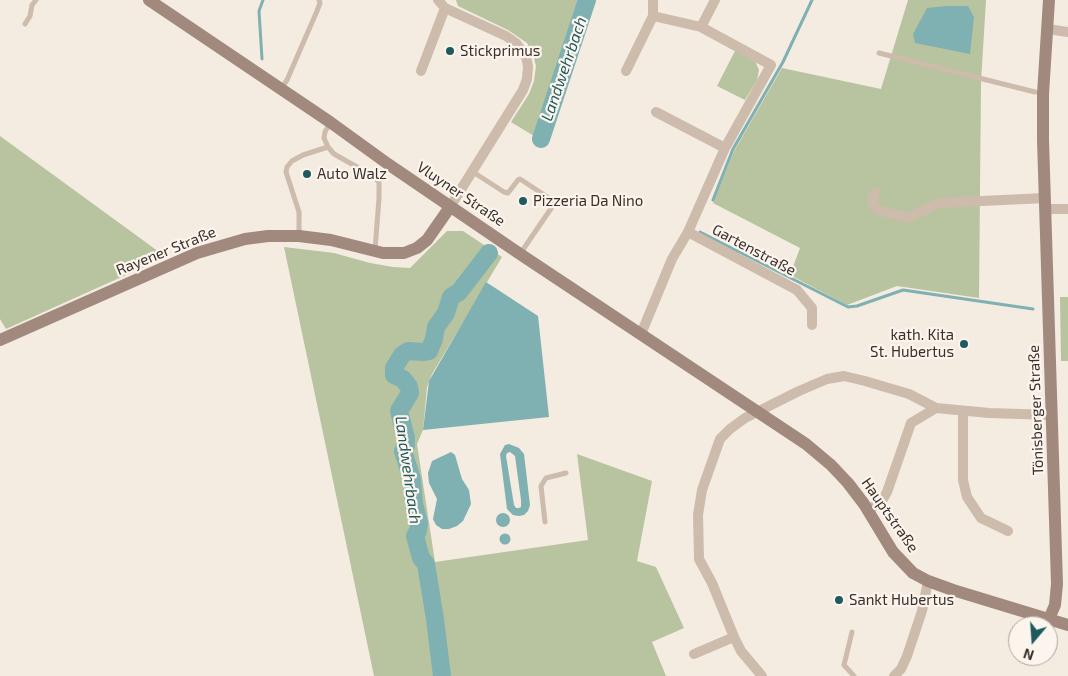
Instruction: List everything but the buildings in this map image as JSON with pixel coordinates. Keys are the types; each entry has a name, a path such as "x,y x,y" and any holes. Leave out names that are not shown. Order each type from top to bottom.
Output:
{"main road":[{"name":"Vluyner Straße","path":"149,0 330,122 450,207 758,412"},
{"name":"Tönisberger Straße","path":"1049,4 1048,29 1039,93 1045,204 1056,584 1055,604 1050,616"},
{"name":"Rayener Straße","path":"0,340 212,248 256,237 299,236 331,240 375,252 397,254 417,248 432,235 450,207"},
{"name":"Hauptstraße","path":"758,412 806,444 831,465 848,483 868,511 900,562 913,573 928,581 1039,616"}],"street":[{"path":"437,0 445,8 506,36 516,43 526,57 528,66 527,79 523,90 483,147 473,172 450,207"},
{"path":"626,71 653,16 653,0"},
{"path":"653,16 701,27 716,0"},
{"path":"421,71 445,8"},
{"name":"Gartenstraße","path":"641,334 672,260 688,232 725,148 772,65 701,27"},
{"path":"1048,29 1068,32"},
{"path":"656,112 725,148"},
{"path":"875,193 872,201 877,210 908,218 938,203 1045,204 1068,209"},
{"name":"Gartenstraße","path":"688,232 797,290 812,308 812,325"},
{"path":"762,676 741,651 700,559 698,516 702,490 720,440 730,429 745,418 813,384 844,376 898,391 936,408 1052,416"},
{"path":"868,511 883,499 887,492 911,423 936,408"},
{"path":"963,411 966,497 981,518 1008,531"},
{"path":"894,676 901,669 907,656 922,611 928,581"},
{"path":"694,654 734,637"}],"lane":[{"path":"25,24 30,16 32,5 36,0"},
{"path":"281,89 287,80 317,11 320,3 319,0"},
{"path":"879,53 1039,93"},
{"path":"330,122 324,138 328,147 334,154 373,176 379,182 375,252"},
{"path":"299,236 299,212 286,167 303,155 328,147"},
{"path":"473,172 504,192 511,191 520,179 552,201 552,207 520,254"},
{"path":"545,522 541,486 546,478 566,472"},
{"path":"852,632 844,665 854,676"}],"green space":[{"path":"456,0 592,0 544,142 511,122 529,94 534,81 536,66 533,54 527,43 508,30 458,6"},
{"path":"908,0 986,0 981,82 979,298 897,286 847,305 790,275 800,248 713,203 734,151 782,68 881,89"},
{"path":"736,49 755,61 759,70 757,80 745,100 717,86"},
{"path":"0,136 166,257 6,329 0,319"},
{"path":"447,231 463,231 502,257 432,374 427,387 423,430 417,444 435,562 588,540 577,454 652,481 637,561 656,567 684,628 652,642 666,676 374,676 284,247 334,253 370,263 410,268"},
{"path":"1060,297 1068,297 1068,361 1061,361"}],"water":[{"path":"968,6 974,17 970,54 915,43 913,34 927,8"},
{"path":"486,282 538,316 549,417 423,430 429,381"},
{"path":"509,444 519,448 524,454 530,505 524,515 513,515 507,509 500,454 505,445","holes":["510,452 515,456 521,500 521,507 519,508 516,508 514,505 506,456"]},
{"path":"451,452 455,455 462,479 469,490 471,504 463,521 457,526 442,529 436,525 433,519 437,499 429,483 428,473 432,461"},
{"path":"503,513 508,515 510,520 508,525 503,527 498,525 496,520 498,515"},
{"path":"505,533 511,539 505,545 499,539"}],"waterway":[{"path":"262,59 259,11 263,0"},
{"name":"Landwehrbach","path":"541,139 587,0"},
{"path":"713,200 733,149 783,62 812,0"},
{"path":"700,232 848,307 857,306 903,290 1033,309"},
{"name":"Landwehrbach","path":"442,676 426,564 421,558 415,536 419,523 414,504 412,479 403,451 406,446 406,438 399,411 410,393 409,387 403,379 394,375 394,368 402,355 408,351 429,351 436,327 446,313 451,297 459,292 489,253"}],"place":[{"name":"Stickprimus","path":"450,51"},
{"name":"Auto Walz","path":"307,174"},
{"name":"Pizzeria Da Nino","path":"523,201"},
{"name":"kath. Kita St. Hubertus","path":"964,344"},
{"name":"Sankt Hubertus","path":"839,600"}]}
